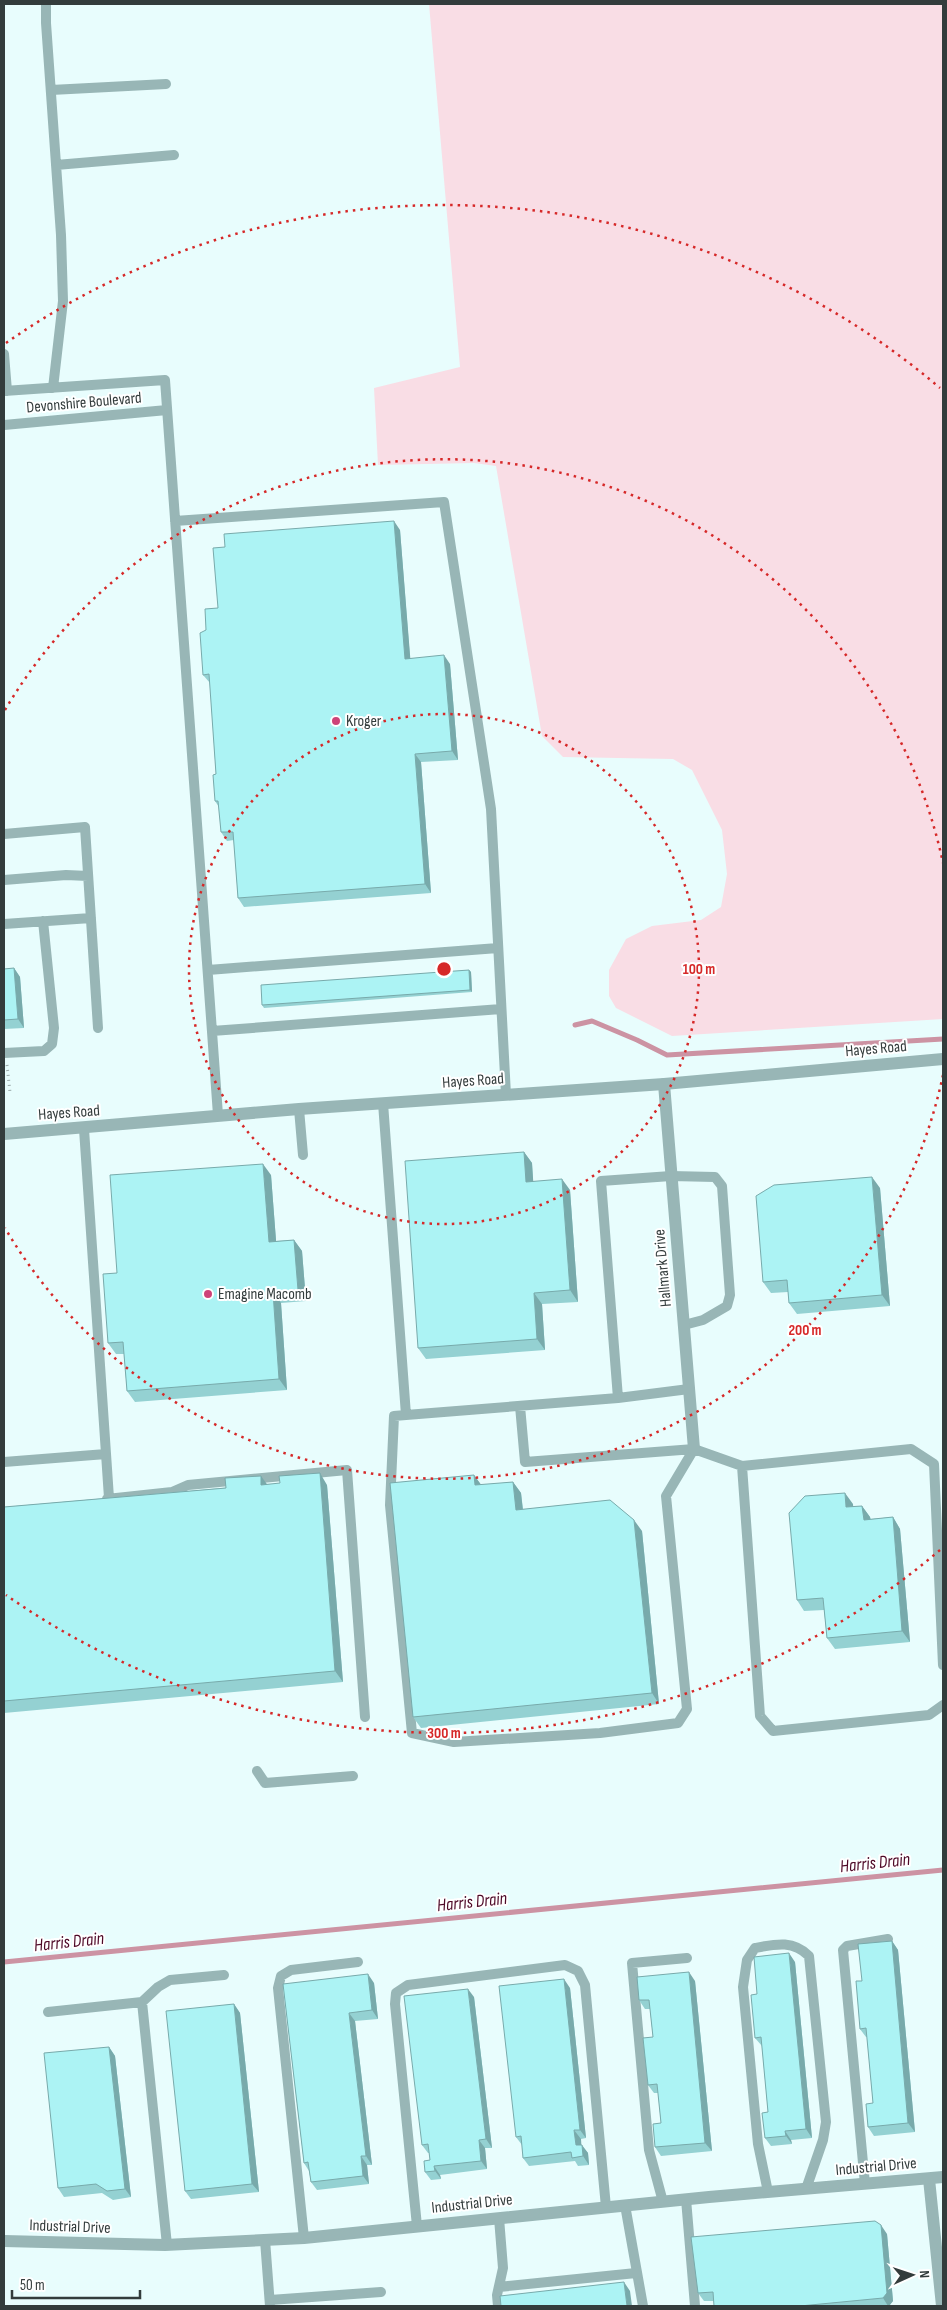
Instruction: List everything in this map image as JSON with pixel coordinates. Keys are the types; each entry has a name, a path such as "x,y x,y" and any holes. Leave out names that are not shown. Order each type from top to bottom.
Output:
{"street":[{"name":"Hayes Road","path":"4,1134 84,1129 218,1115 664,1084 943,1060"},
{"name":"Hallmark Drive","path":"664,1084 694,1449"},
{"name":"Industrial Drive","path":"4,2241 167,2245 304,2238 686,2199 943,2177"},
{"path":"929,2179 942,2306"}],"lane":[{"path":"46,4 63,301 53,388"},
{"path":"51,90 166,84"},
{"path":"56,165 174,155"},
{"path":"4,354 5,391"},
{"name":"Devonshire Boulevard","path":"4,424 167,410 165,380 5,391"},
{"path":"167,410 218,1115"},
{"path":"176,521 444,502 491,809 506,1095"},
{"path":"4,834 85,827 98,1028"},
{"path":"4,880 66,875 88,876"},
{"path":"4,924 91,918"},
{"path":"5,1053 44,1051 52,1044 54,1028 43,921"},
{"path":"208,970 498,948"},
{"path":"212,1031 501,1008"},
{"path":"382,1103 406,1415"},
{"path":"299,1109 303,1155"},
{"path":"84,1129 106,1454 104,1499 172,1492 188,1484 347,1470 365,1717"},
{"path":"618,1398 601,1181 671,1176 716,1177 722,1186 730,1295 727,1306 703,1320 684,1325"},
{"path":"689,1389 618,1398 394,1416 390,1505 412,1733 454,1742 600,1733 678,1723 687,1709 687,1690 666,1496 694,1449"},
{"path":"520,1406 525,1462 694,1449 742,1466 911,1448 934,1464 943,1665"},
{"path":"4,1462 106,1454"},
{"path":"742,1466 760,1716 773,1731 929,1715 943,1705"},
{"path":"257,1771 265,1783 353,1776"},
{"path":"865,2184 843,1950 847,1946 888,1939"},
{"path":"768,2192 758,2144 743,1987 747,1960 755,1948 768,1946 793,1945 801,1948 809,1956 826,2122 823,2140 806,2189"},
{"path":"663,2202 649,2150 632,1963 688,1958"},
{"path":"304,2238 278,1988 281,1976 290,1970 358,1962"},
{"path":"417,2226 395,2004 396,1993 408,1985 566,1965 578,1970 585,1985 606,2207"},
{"path":"48,2012 142,2002 158,1986 170,1980 224,1975"},
{"path":"142,2002 167,2245"},
{"path":"686,2199 696,2306"},
{"path":"624,2205 643,2306"},
{"path":"498,2306 503,2268 499,2218"},
{"path":"265,2240 270,2303 381,2292"},
{"path":"499,2287 636,2273"}],"path":[{"path":"5,1053 10,1092"}],"shaded area":[{"path":"429,4 943,4 943,1019 672,1036 616,1008 609,996 609,970 626,939 652,926 701,920 721,907 727,874 722,830 692,770 673,759 563,757 542,736 496,466 474,463 378,465 374,388 460,367"}],"building":[{"name":"Kroger","path":"394,521 405,659 444,655 452,751 415,754 425,884 238,898 233,832 221,832 218,801 215,801 213,775 216,774 209,674 203,675 200,633 206,630 205,609 218,608 213,548 225,547 224,534"},
{"path":"14,968 18,1019 4,1020 4,969"},
{"path":"469,970 470,990 262,1005 261,985"},
{"path":"524,1152 526,1182 562,1179 570,1290 534,1293 537,1339 418,1348 405,1161"},
{"name":"Emagine Macomb","path":"263,1164 269,1242 294,1240 298,1290 273,1292 279,1379 127,1391 123,1342 108,1343 103,1274 117,1273 110,1175"},
{"path":"872,1177 882,1295 789,1303 787,1280 763,1282 756,1196 774,1185"},
{"path":"320,1473 335,1671 4,1701 4,1507 226,1488 225,1478 261,1476 261,1485 280,1483 279,1476"},
{"path":"474,1475 475,1485 513,1482 516,1510 610,1500 634,1520 652,1693 413,1717 390,1483"},
{"path":"845,1493 846,1507 862,1506 864,1520 893,1517 902,1631 827,1638 823,1598 797,1600 789,1513 805,1496"},
{"path":"892,1941 908,2123 868,2127 866,2104 873,2103 866,2028 860,2029 856,1981 862,1981 858,1944"},
{"path":"789,1953 806,2129 785,2131 786,2136 765,2138 762,2113 768,2112 761,2037 755,2038 751,1995 757,1994 754,1957"},
{"path":"689,1972 705,2143 655,2147 653,2124 661,2123 657,2084 648,2085 643,2038 653,2037 649,2000 639,2000 637,1977"},
{"path":"368,1974 372,2010 349,2013 366,2156 361,2156 363,2176 311,2182 308,2162 304,2163 283,1984"},
{"path":"564,1979 580,2130 574,2130 576,2145 582,2145 583,2156 572,2158 571,2152 523,2158 521,2136 516,2137 499,1986"},
{"path":"468,1989 486,2139 479,2140 481,2161 434,2166 435,2171 425,2172 424,2161 430,2160 428,2144 422,2145 404,1996"},
{"path":"234,2004 252,2184 185,2191 166,2011"},
{"path":"109,2047 125,2189 107,2191 96,2184 58,2188 44,2053"},
{"path":"875,2221 881,2225 887,2293 883,2298 800,2306 714,2306 713,2292 698,2293 691,2237"},
{"path":"624,2282 627,2306 501,2306 500,2296"}],"waterway":[{"path":"575,1025 592,1021 667,1055 943,1039"},
{"name":"Harris Drain","path":"4,1962 943,1870"}],"place":[{"name":"Kroger","path":"336,721"},
{"name":"Emagine Macomb","path":"208,1294"}]}
